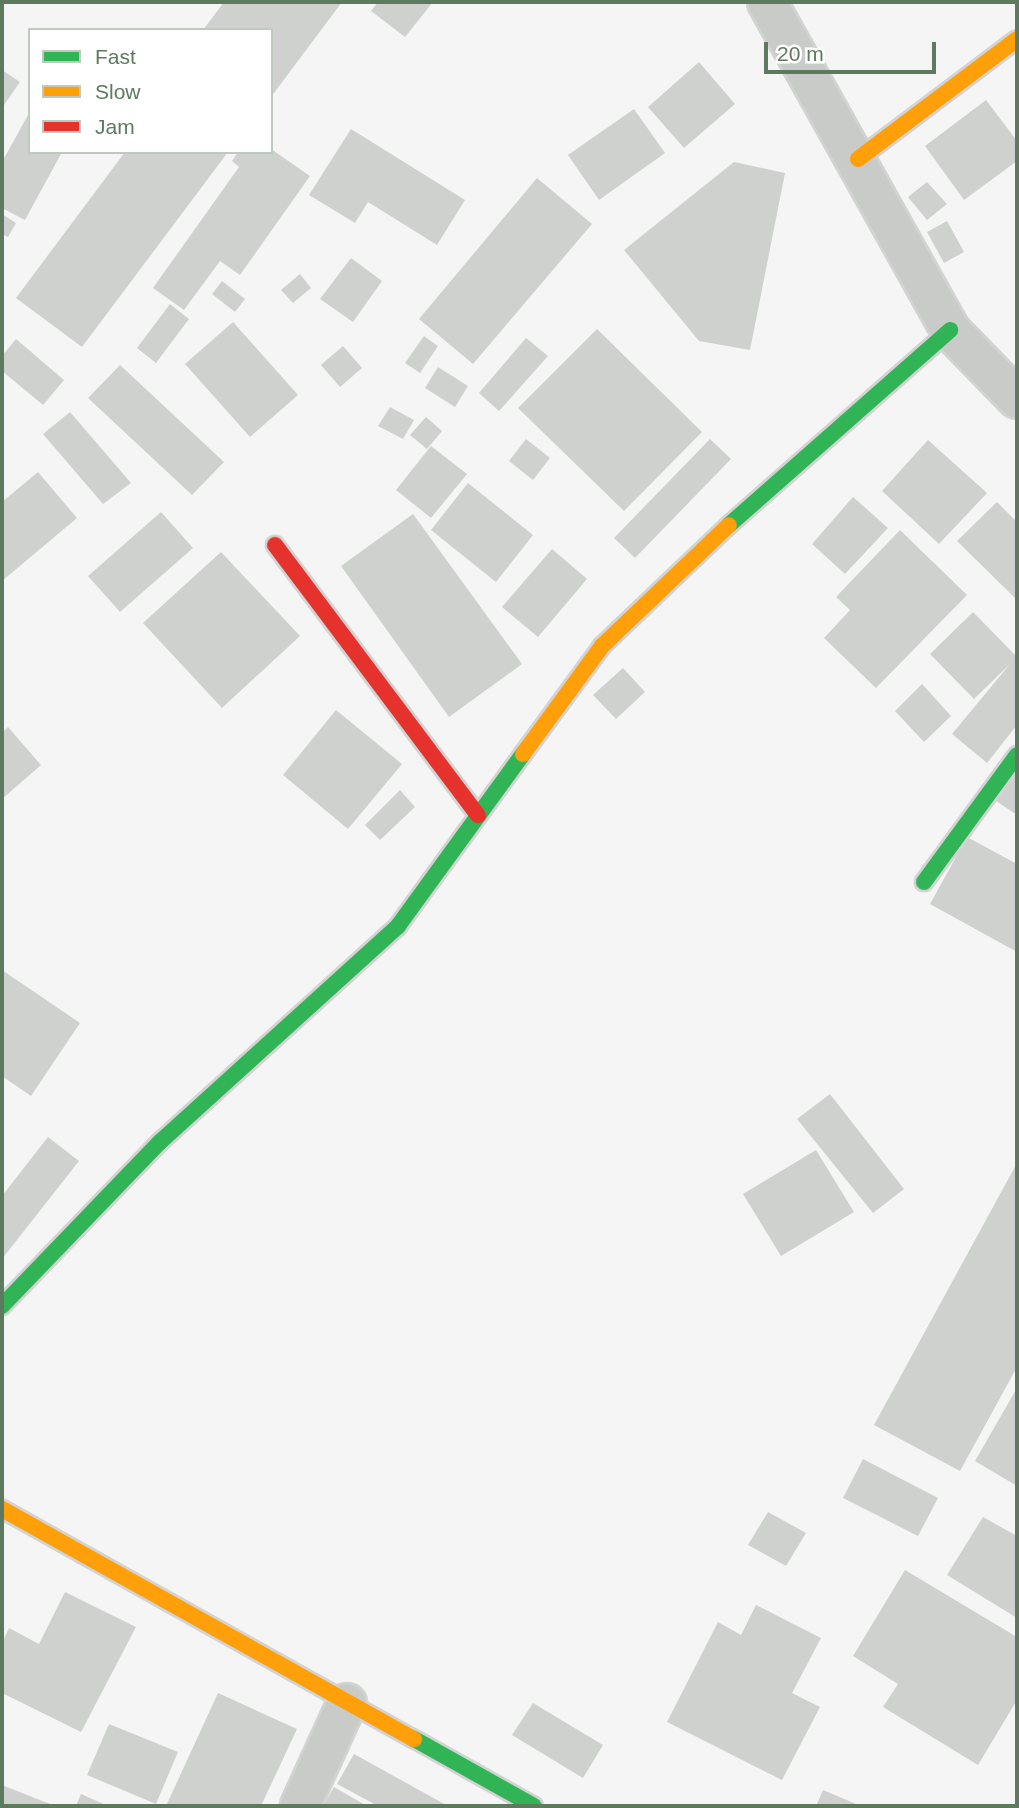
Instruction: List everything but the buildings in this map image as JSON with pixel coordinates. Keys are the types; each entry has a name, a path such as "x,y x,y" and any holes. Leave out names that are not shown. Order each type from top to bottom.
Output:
{"street":[{"path":"767,2 858,159 950,330 1017,399"},
{"path":"858,159 1017,39"},
{"path":"2,1306 160,1142 398,926 602,646 759,496 950,330"},
{"path":"275,545 478,815"},
{"path":"924,882 1017,755"},
{"path":"2,1509 534,1806"},
{"path":"300,1806 347,1703"}],"traffic: fast":[{"path":"729,525 950,330"},
{"path":"2,1306 160,1142 398,926 523,754"},
{"path":"924,882 1017,755"},
{"path":"414,1739 534,1806"}],"traffic: slow":[{"path":"858,159 1017,39"},
{"path":"523,754 602,646 729,525"},
{"path":"2,1509 414,1739"}],"traffic: jam":[{"path":"275,545 478,815"}]}
